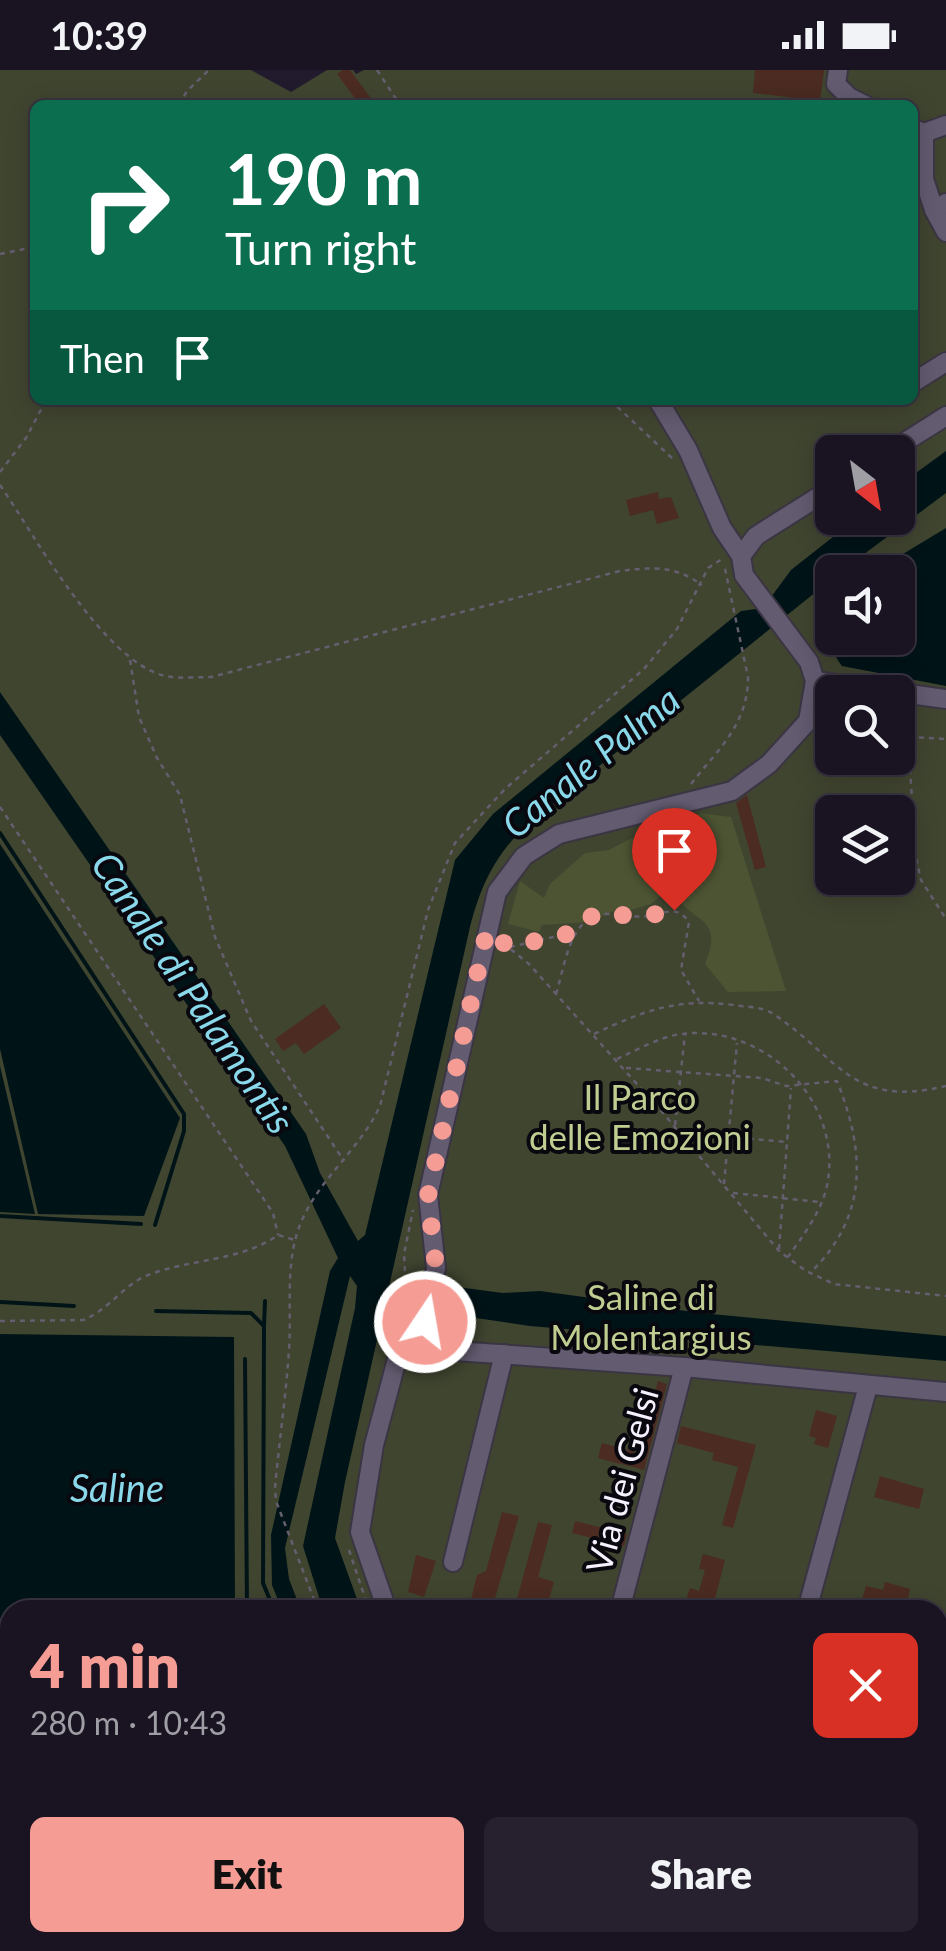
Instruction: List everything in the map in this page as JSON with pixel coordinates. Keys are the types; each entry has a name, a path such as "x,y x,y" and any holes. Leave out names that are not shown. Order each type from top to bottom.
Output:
{"street":[{"path":"838,70 836,84 854,100"},
{"path":"946,125 918,130 924,179 940,206 946,232"},
{"path":"918,380 946,362"},
{"path":"661,405 688,450 722,528 741,556 744,575 808,662 815,681 808,721 769,764 732,791 559,834 524,856 497,892 428,1196 434,1285 427,1332 454,1351 684,1367 946,1392"},
{"path":"915,436 946,416"},
{"path":"741,556 756,536 815,499"},
{"path":"915,693 946,698"},
{"path":"384,1600 360,1532 374,1444 400,1348 427,1332"},
{"path":"453,1562 504,1354"},
{"name":"Via dei Gelsi","path":"623,1600 684,1367"},
{"path":"810,1600 868,1386"}],"path":[{"path":"182,100 209,70"},
{"path":"377,70 397,100"},
{"path":"0,254 30,247"},
{"path":"0,472 26,438 43,405"},
{"path":"615,405 663,453 696,473"},
{"path":"0,485 98,628 130,658 164,676 211,677 620,572 657,566 682,571 702,585"},
{"path":"314,1600 276,1501 289,1349 289,1274 296,1241 310,1206 369,1129 380,1106 428,910 455,843 491,802 644,669 678,630 708,568 725,557 748,694 735,730 685,792 702,787"},
{"path":"130,658 139,717 157,758 180,795 215,938 251,1021 344,1161"},
{"path":"915,737 946,738"},
{"path":"911,775 921,880 946,918"},
{"path":"0,806 273,1213 278,1235"},
{"path":"556,994 576,932 594,914 647,916 674,910 682,912 690,928 681,970 700,1002"},
{"path":"487,930 556,994 779,1251 834,1284 946,1296"},
{"path":"509,947 576,932"},
{"path":"592,1035 649,1009 700,1002 769,1011 844,1075 867,1085 897,1093 946,1086"},
{"path":"616,1060 667,1037 685,1034 737,1040 775,1058 802,1084 825,1134 829,1162 821,1202 788,1258"},
{"path":"674,1126 685,1034"},
{"path":"724,1186 737,1040"},
{"path":"622,1068 735,1076 792,1086 837,1081 858,1149 858,1175 842,1231 829,1254 810,1273"},
{"path":"779,1251 792,1086"},
{"path":"679,1132 787,1142"},
{"path":"730,1193 821,1202"},
{"path":"0,1321 84,1320 150,1274 250,1248 278,1235 296,1241"}],"green space":[{"name":"Saline di Molentargius","path":"0,70 251,70 291,92 327,70 353,70 356,74 364,70 946,70 946,1600 0,1600"},
{"path":"700,813 731,817 786,991 728,992 705,964 710,930 674,896 676,882 651,904 627,911 618,909 589,922 542,925 539,932 508,924 520,881 544,898 550,884 585,853 609,850 655,826 669,841 679,841"}],"water":[{"path":"946,451 946,493 915,516 915,474"},
{"path":"946,528 946,686 915,680 915,675 889,675 842,666 836,655 915,655 915,555 901,555"},
{"path":"835,535 890,535 863,555 815,555 815,593 532,820 492,868 470,927 345,1482 335,1538 357,1600 320,1600 303,1546 355,1308 357,1286 350,1276 285,1548 289,1579 297,1600 278,1600 272,1585 271,1535 330,1271 338,1258 285,1146 0,735 0,692 306,1134 320,1173 358,1241 365,1235 455,860 493,814 741,611 763,608 791,570"},
{"path":"0,844 180,1118 144,1216 38,1214 0,1049"},
{"path":"0,1066 35,1214 0,1212"},
{"path":"457,1287 503,1293 540,1291 701,1313 946,1336 946,1361 530,1326 456,1315 415,1303 417,1291 439,1292"},
{"name":"Saline","path":"0,1334 234,1337 235,1600 0,1600"}],"building":[{"path":"350,70 372,100 356,100 337,74"},
{"path":"755,70 824,70 820,100 753,93"},
{"path":"658,492 659,499 671,497 679,518 657,524 653,510 630,516 626,500"},
{"path":"747,795 766,867 755,870 736,803"},
{"path":"324,1004 341,1028 304,1054 296,1043 283,1051 275,1039"},
{"path":"658,1381 667,1384 644,1470 598,1458 602,1443 638,1453"},
{"path":"816,1410 837,1416 828,1448 814,1444 816,1438 809,1436"},
{"path":"681,1426 756,1445 733,1528 722,1525 738,1467 712,1460 714,1453 677,1443"},
{"path":"880,1476 924,1489 919,1509 874,1497"},
{"path":"502,1512 519,1516 494,1600 471,1599 477,1575 486,1571"},
{"path":"575,1521 627,1534 624,1546 572,1533"},
{"path":"538,1522 552,1525 538,1577 554,1582 549,1600 517,1600"},
{"path":"703,1554 725,1560 715,1600 686,1600 690,1588 699,1591 705,1570 699,1569"},
{"path":"416,1555 436,1561 424,1597 408,1592"},
{"path":"885,1582 910,1589 908,1600 862,1599 866,1586 883,1590"}],"waterway":[{"path":"0,833 184,1114 184,1131 155,1225"},
{"path":"0,1216 141,1224"},
{"path":"264,1326 265,1301"},
{"path":"0,1302 74,1306"},
{"path":"156,1311 251,1313 264,1326 263,1583 270,1600"},
{"path":"245,1359 247,1600"}],"route":[{"path":"425,1322 436,1268 428,1196 487,930 509,947 576,932 594,914 647,916 674,910"}],"water label":[{"name":"Canale Palma","path":"590,761"},
{"name":"Canale di Palamontis","path":"194,992"}],"park label":[{"name":"Il Parco delle Emozioni","path":"640,1116"}]}
